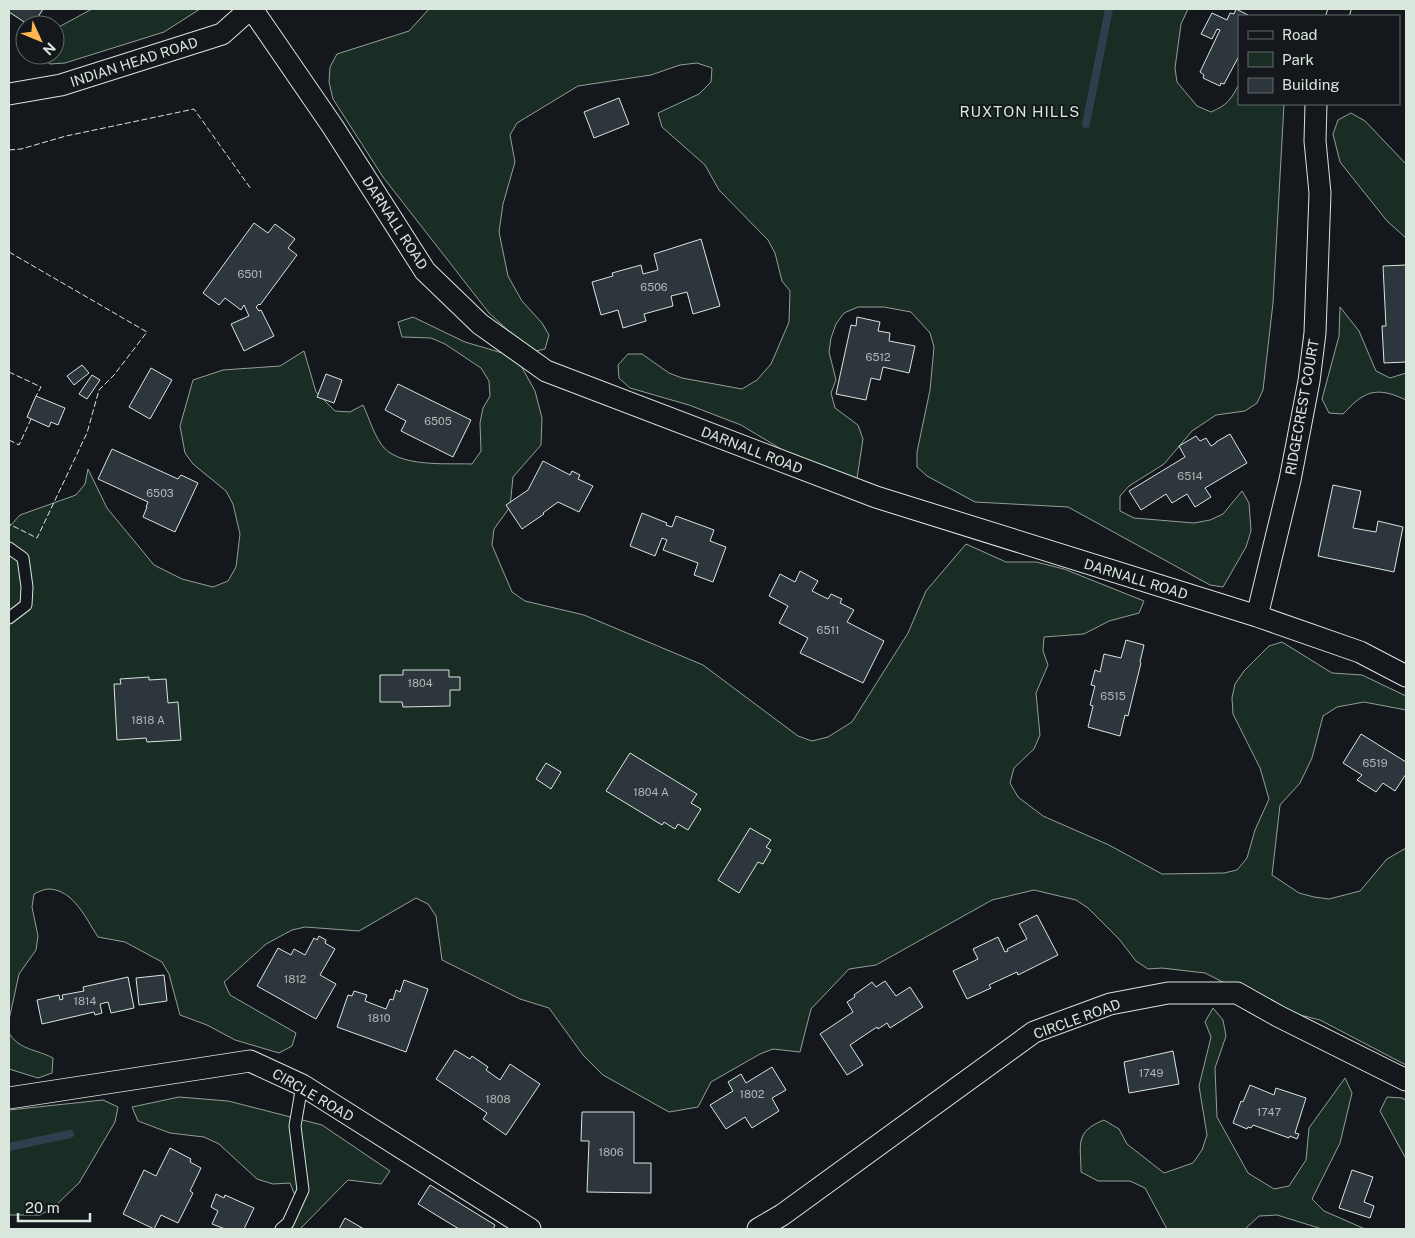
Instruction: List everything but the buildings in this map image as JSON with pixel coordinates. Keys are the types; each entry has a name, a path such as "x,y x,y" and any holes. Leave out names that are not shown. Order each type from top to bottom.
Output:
{"street":[{"name":"INDIAN HEAD ROAD","path":"9,94 61,85 222,34 251,9"},
{"name":"DARNALL ROAD","path":"251,9 333,127 425,271 480,324 546,371 876,497 1257,616 1360,652 1406,676"},
{"name":"RIDGECREST COURT","path":"1257,616 1290,480 1312,362 1315,332 1320,192 1315,141 1316,105"},
{"name":"CIRCLE ROAD","path":"758,1229 782,1215 1034,1032 1110,1004 1168,993 1237,993 1278,1016 1406,1080"},
{"name":"CIRCLE ROAD","path":"9,1098 250,1061 302,1086 530,1229"}],"lane":[{"path":"9,548 23,558 27,587 26,605 9,618"},
{"path":"281,1229 288,1223 303,1190 295,1126 302,1086"}],"green space":[{"path":"92,9 200,9 164,32 65,63 65,24"},
{"path":"429,9 1188,9 1181,24 1175,68 1177,82 1197,106 1211,112 1225,104 1238,86 1238,105 1284,105 1273,303 1263,390 1257,403 1245,411 1216,415 1192,431 1164,464 1129,486 1120,496 1120,511 1134,518 1194,523 1210,520 1223,514 1242,491 1249,503 1251,531 1246,547 1223,587 1210,585 1068,507 975,502 927,476 917,467 917,452 930,390 934,347 930,333 911,312 884,307 858,307 844,313 836,324 831,338 829,352 836,380 831,393 835,408 858,425 863,439 856,485 816,470 741,425 689,405 630,388 619,378 618,365 628,354 642,354 669,373 682,378 742,389 757,380 771,364 789,322 790,291 782,281 775,253 768,240 719,190 705,165 662,127 658,113 699,94 711,82 712,68 697,63 680,65 651,75 578,86 517,123 510,135 515,162 503,204 499,232 508,276 522,301 542,323 549,335 545,349 532,352 489,313 383,177 333,99 329,82 330,67 337,54 409,31"},
{"path":"1351,113 1365,121 1406,164 1406,238 1387,221 1340,162 1333,134 1338,120"},
{"path":"1340,307 1359,331 1376,371 1390,378 1406,373 1406,400 1391,394 1375,392 1361,398 1343,414 1329,413 1322,399 1339,336"},
{"path":"413,317 465,342 509,355 520,364 535,391 542,418 541,445 513,477 510,507 494,529 492,545 512,592 525,601 584,615 703,665 798,736 812,741 828,737 852,722 908,633 926,591 966,544 1006,562 1036,562 1064,569 1144,601 1139,613 1109,621 1084,634 1044,637 1043,651 1048,665 1036,693 1040,735 1034,749 1014,768 1010,783 1018,797 1043,816 1109,845 1162,874 1224,873 1237,870 1247,858 1255,830 1269,799 1260,768 1233,714 1232,698 1235,684 1244,671 1269,646 1282,642 1332,673 1362,675 1406,696 1406,710 1364,702 1337,707 1323,716 1312,758 1300,783 1280,805 1272,875 1299,893 1329,899 1360,891 1387,859 1406,848 1406,1065 1320,1020 1276,1009 1205,973 1162,968 1148,969 1136,961 1119,939 1088,908 1076,900 1034,890 992,900 876,965 849,969 811,1009 800,1052 773,1049 760,1054 711,1082 698,1107 669,1112 603,1075 583,1055 549,1008 520,999 442,960 436,916 428,904 416,898 359,931 305,927 292,930 266,944 224,982 230,995 296,1033 292,1046 279,1053 235,1040 207,1025 180,1015 169,974 162,962 125,942 98,937 84,914 66,894 49,889 43,890 34,894 32,907 38,936 36,950 19,974 9,1020 9,527 20,515 76,495 85,484 88,469 107,508 154,565 182,579 213,587 228,581 236,567 240,534 233,504 226,491 193,464 185,453 180,426 193,380 223,370 280,366 304,351 316,392 335,411 350,412 363,405 373,430 388,452 410,461 423,463 472,464 481,451 480,423 483,408 490,396 489,381 481,368 445,344 431,338 402,337 398,322"},
{"path":"1213,1008 1223,1020 1226,1036 1215,1068 1217,1117 1248,1173 1274,1189 1289,1186 1306,1160 1309,1128 1345,1078 1352,1093 1340,1143 1312,1199 1324,1211 1365,1229 1322,1229 1277,1215 1259,1216 1245,1229 1167,1229 1145,1188 1130,1181 1098,1181 1081,1172 1081,1140 1088,1129 1104,1120 1119,1129 1127,1144 1164,1173 1193,1163 1202,1150 1207,1135 1199,1086 1211,1037 1205,1022"},
{"path":"9,1033 13,1039 23,1046 53,1058 52,1073 38,1078 9,1069"},
{"path":"179,1097 228,1101 322,1125 390,1171 381,1184 348,1180 300,1229 288,1229 296,1198 290,1183 273,1184 257,1179 219,1144 204,1137 170,1133 138,1121 132,1107"},
{"path":"1387,1097 1406,1100 1406,1159 1380,1111"},
{"path":"103,1100 118,1107 115,1122 79,1183 54,1207 40,1215 9,1215 9,1110"}],"waterway":[{"path":"1086,124 1109,9"},
{"path":"9,1147 70,1134"}],"fence":[{"path":"9,150 21,149 66,136 194,109 251,189"},
{"path":"9,252 147,332 114,375 99,390 87,433 37,538 9,524"},
{"path":"9,372 41,387 36,396"},
{"path":"9,440 19,445 31,419"}],"district":[{"name":"RUXTON HILLS","path":"1020,112"}]}
